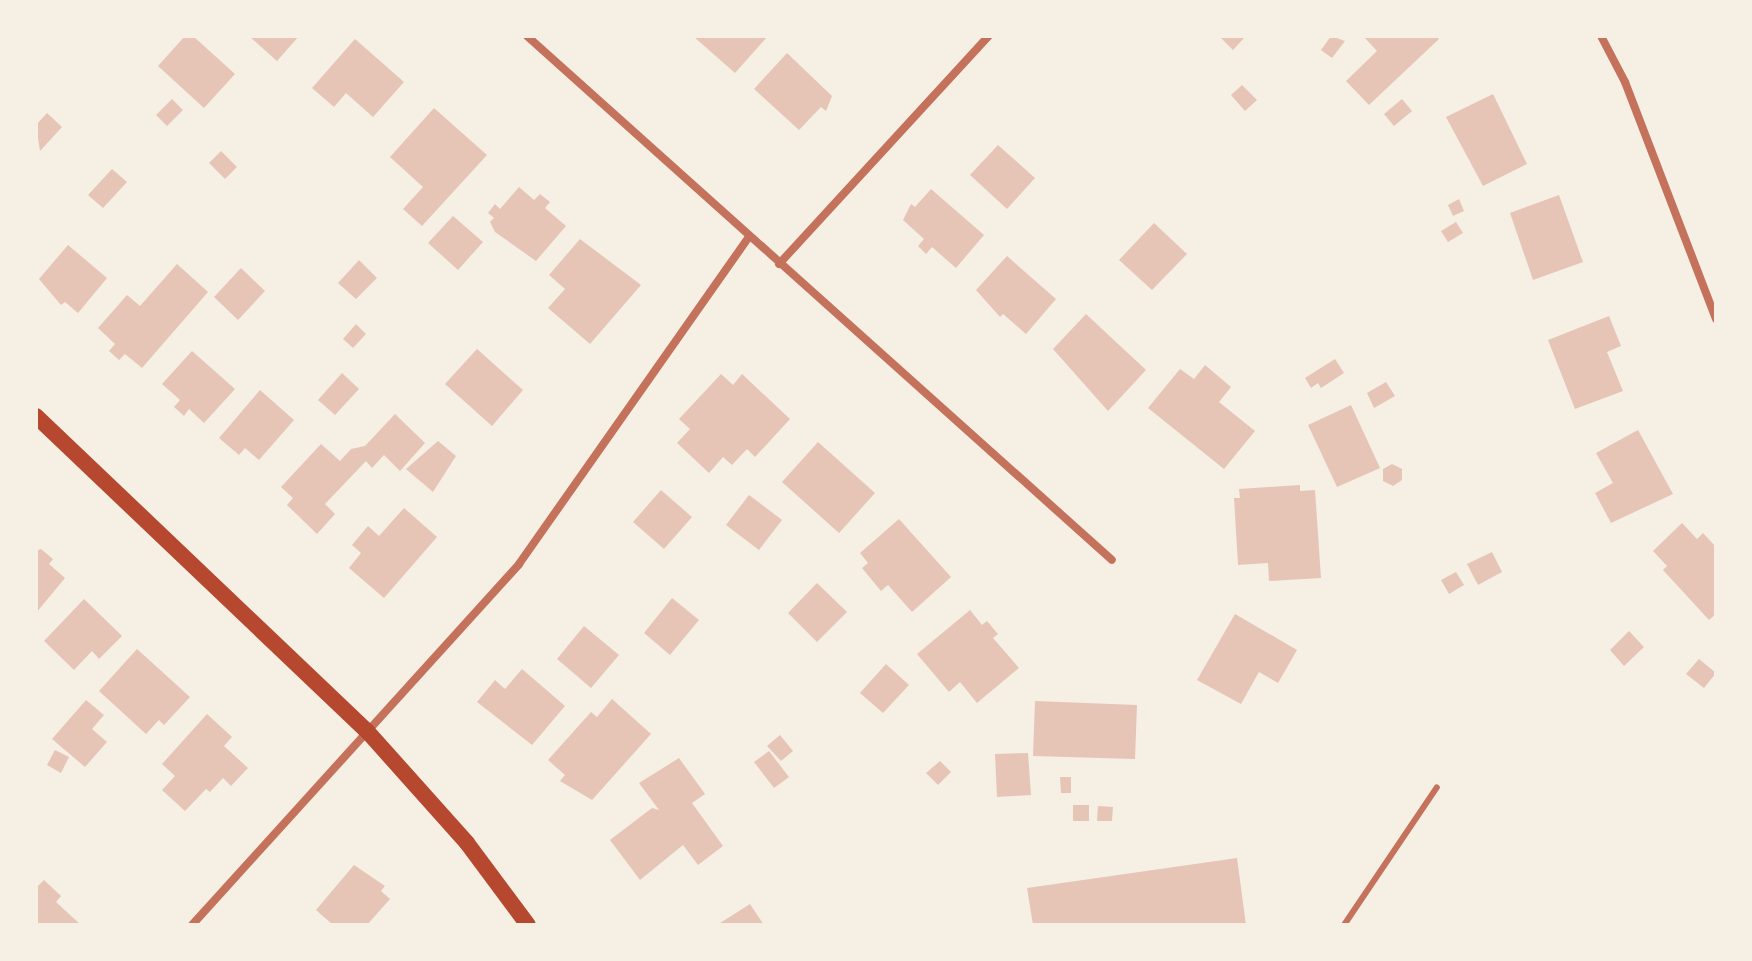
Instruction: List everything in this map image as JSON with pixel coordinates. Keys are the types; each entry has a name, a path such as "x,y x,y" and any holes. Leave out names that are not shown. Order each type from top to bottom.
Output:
{"main road":[{"path":"36,416 367,731 467,843 528,925"}],"street":[{"path":"527,36 1112,560"},
{"path":"779,264 989,36"},
{"path":"1601,36 1625,82 1716,319"},
{"path":"192,925 519,564 749,237"}],"lane":[{"path":"1344,925 1437,787"}],"building":[{"path":"185,36 193,36 235,74 204,108 158,66"},
{"path":"249,36 299,36 277,61"},
{"path":"693,36 768,36 735,73"},
{"path":"1219,36 1246,36 1233,50"},
{"path":"1331,36 1345,41 1332,58 1321,50"},
{"path":"1363,36 1436,36 1439,39 1369,105 1346,81 1377,51"},
{"path":"355,39 404,82 373,117 346,93 334,107 312,88"},
{"path":"787,53 832,96 826,111 821,107 799,130 754,89"},
{"path":"1242,85 1257,100 1245,111 1231,95"},
{"path":"1493,94 1527,164 1483,186 1446,117"},
{"path":"172,99 183,110 167,126 156,115"},
{"path":"1402,99 1412,111 1394,126 1384,114"},
{"path":"434,108 487,155 422,226 403,209 423,187 390,157"},
{"path":"47,113 62,127 40,151 36,125"},
{"path":"998,145 1035,178 1007,209 970,175"},
{"path":"221,151 237,167 225,179 209,163"},
{"path":"112,169 127,182 103,208 88,195"},
{"path":"519,187 534,200 540,194 550,202 545,208 566,226 536,261 495,232 490,222 494,218 488,213 495,204 500,209"},
{"path":"931,189 984,235 956,268 932,247 926,254 918,246 924,239 903,220 911,204 915,207"},
{"path":"1559,195 1583,262 1533,280 1510,213"},
{"path":"1459,199 1464,211 1453,216 1448,205"},
{"path":"453,216 483,242 458,270 428,243"},
{"path":"1456,222 1463,233 1448,242 1441,231"},
{"path":"1154,223 1187,254 1152,290 1119,260"},
{"path":"580,239 641,285 590,344 548,308 565,289 549,275"},
{"path":"68,245 107,278 78,313 65,302 61,305 39,279"},
{"path":"1007,256 1056,299 1026,334 1003,314 1000,317 976,290"},
{"path":"359,260 377,278 356,299 338,283"},
{"path":"177,264 208,292 142,368 125,354 119,360 109,351 115,344 98,328 127,295 140,306"},
{"path":"241,268 265,291 238,320 214,297"},
{"path":"1086,314 1146,370 1108,411 1053,349"},
{"path":"1609,316 1621,346 1607,352 1623,391 1575,409 1548,340"},
{"path":"356,324 366,334 353,348 343,339"},
{"path":"477,349 523,390 492,426 445,384"},
{"path":"192,351 235,389 204,423 189,409 184,416 174,407 180,400 162,384"},
{"path":"1335,359 1344,373 1321,388 1318,383 1311,388 1305,378"},
{"path":"1205,365 1231,387 1219,402 1255,431 1224,469 1148,408 1180,369 1194,379"},
{"path":"342,373 359,389 335,415 318,400"},
{"path":"721,374 733,385 742,374 790,419 755,457 747,449 732,465 723,457 709,473 677,443 690,429 679,419"},
{"path":"1386,382 1395,396 1374,408 1367,393"},
{"path":"260,390 294,420 259,460 245,448 239,455 219,438"},
{"path":"1351,405 1380,468 1337,487 1308,425"},
{"path":"395,414 425,443 400,471 384,455 372,468 366,461 325,504 335,514 317,534 287,505 293,498 281,487 321,444 340,461 351,449 365,446"},
{"path":"1638,430 1673,494 1611,523 1595,493 1613,483 1596,453"},
{"path":"438,441 456,456 433,492 406,469"},
{"path":"818,442 875,493 839,533 782,482"},
{"path":"1392,464 1402,469 1402,480 1393,486 1383,481 1383,469"},
{"path":"1300,485 1300,491 1315,490 1321,578 1269,581 1268,563 1238,565 1234,498 1240,498 1239,489"},
{"path":"661,490 692,517 664,549 633,522"},
{"path":"749,495 782,520 759,550 726,525"},
{"path":"404,508 437,537 384,598 349,568 361,553 352,545 368,526 379,536"},
{"path":"899,519 951,577 912,612 888,585 881,591 862,568 868,563 860,553"},
{"path":"1682,523 1697,539 1703,533 1716,547 1716,614 1709,620 1663,570 1667,566 1653,551"},
{"path":"41,549 53,559 49,564 65,578 36,613 36,551"},
{"path":"1492,552 1502,572 1478,585 1467,564"},
{"path":"1456,572 1464,585 1449,594 1441,580"},
{"path":"817,583 847,612 817,642 788,613"},
{"path":"672,598 699,620 670,655 644,633"},
{"path":"84,599 122,636 99,659 92,651 74,670 44,641"},
{"path":"970,610 982,625 987,621 998,634 993,638 1019,668 977,703 960,682 949,692 917,654"},
{"path":"1235,614 1297,650 1278,683 1259,672 1241,704 1197,680"},
{"path":"584,626 619,655 591,688 557,659"},
{"path":"1629,631 1644,647 1624,666 1610,650"},
{"path":"137,649 190,697 164,725 159,720 146,734 99,691"},
{"path":"1699,659 1716,673 1704,688 1686,674"},
{"path":"886,664 909,685 883,713 860,693"},
{"path":"522,669 565,706 532,745 477,702 495,680 505,689"},
{"path":"612,699 651,734 592,800 560,781 565,775 548,760 591,712 597,717"},
{"path":"86,700 104,715 92,729 107,742 85,767 52,739"},
{"path":"1035,701 1137,705 1135,759 1033,756"},
{"path":"207,714 232,737 224,746 248,768 231,786 223,778 210,792 206,789 185,811 162,790 175,776 162,764"},
{"path":"780,735 793,751 781,761 767,746"},
{"path":"55,750 69,757 61,773 47,765"},
{"path":"769,751 789,777 774,788 754,762"},
{"path":"1028,753 1031,795 997,797 995,754"},
{"path":"679,758 705,794 692,803 723,846 698,865 683,845 640,880 610,840 652,808 659,810 639,783"},
{"path":"940,761 951,772 938,785 926,773"},
{"path":"1060,777 1071,777 1071,793 1061,793"},
{"path":"1073,805 1089,805 1089,821 1073,821"},
{"path":"1098,806 1113,807 1112,821 1097,821"},
{"path":"1237,858 1246,925 1033,925 1027,888"},
{"path":"354,865 385,886 381,891 390,899 367,925 333,925 316,910"},
{"path":"44,880 61,896 56,902 81,925 36,925 36,888"},
{"path":"750,904 764,925 717,925"}]}
